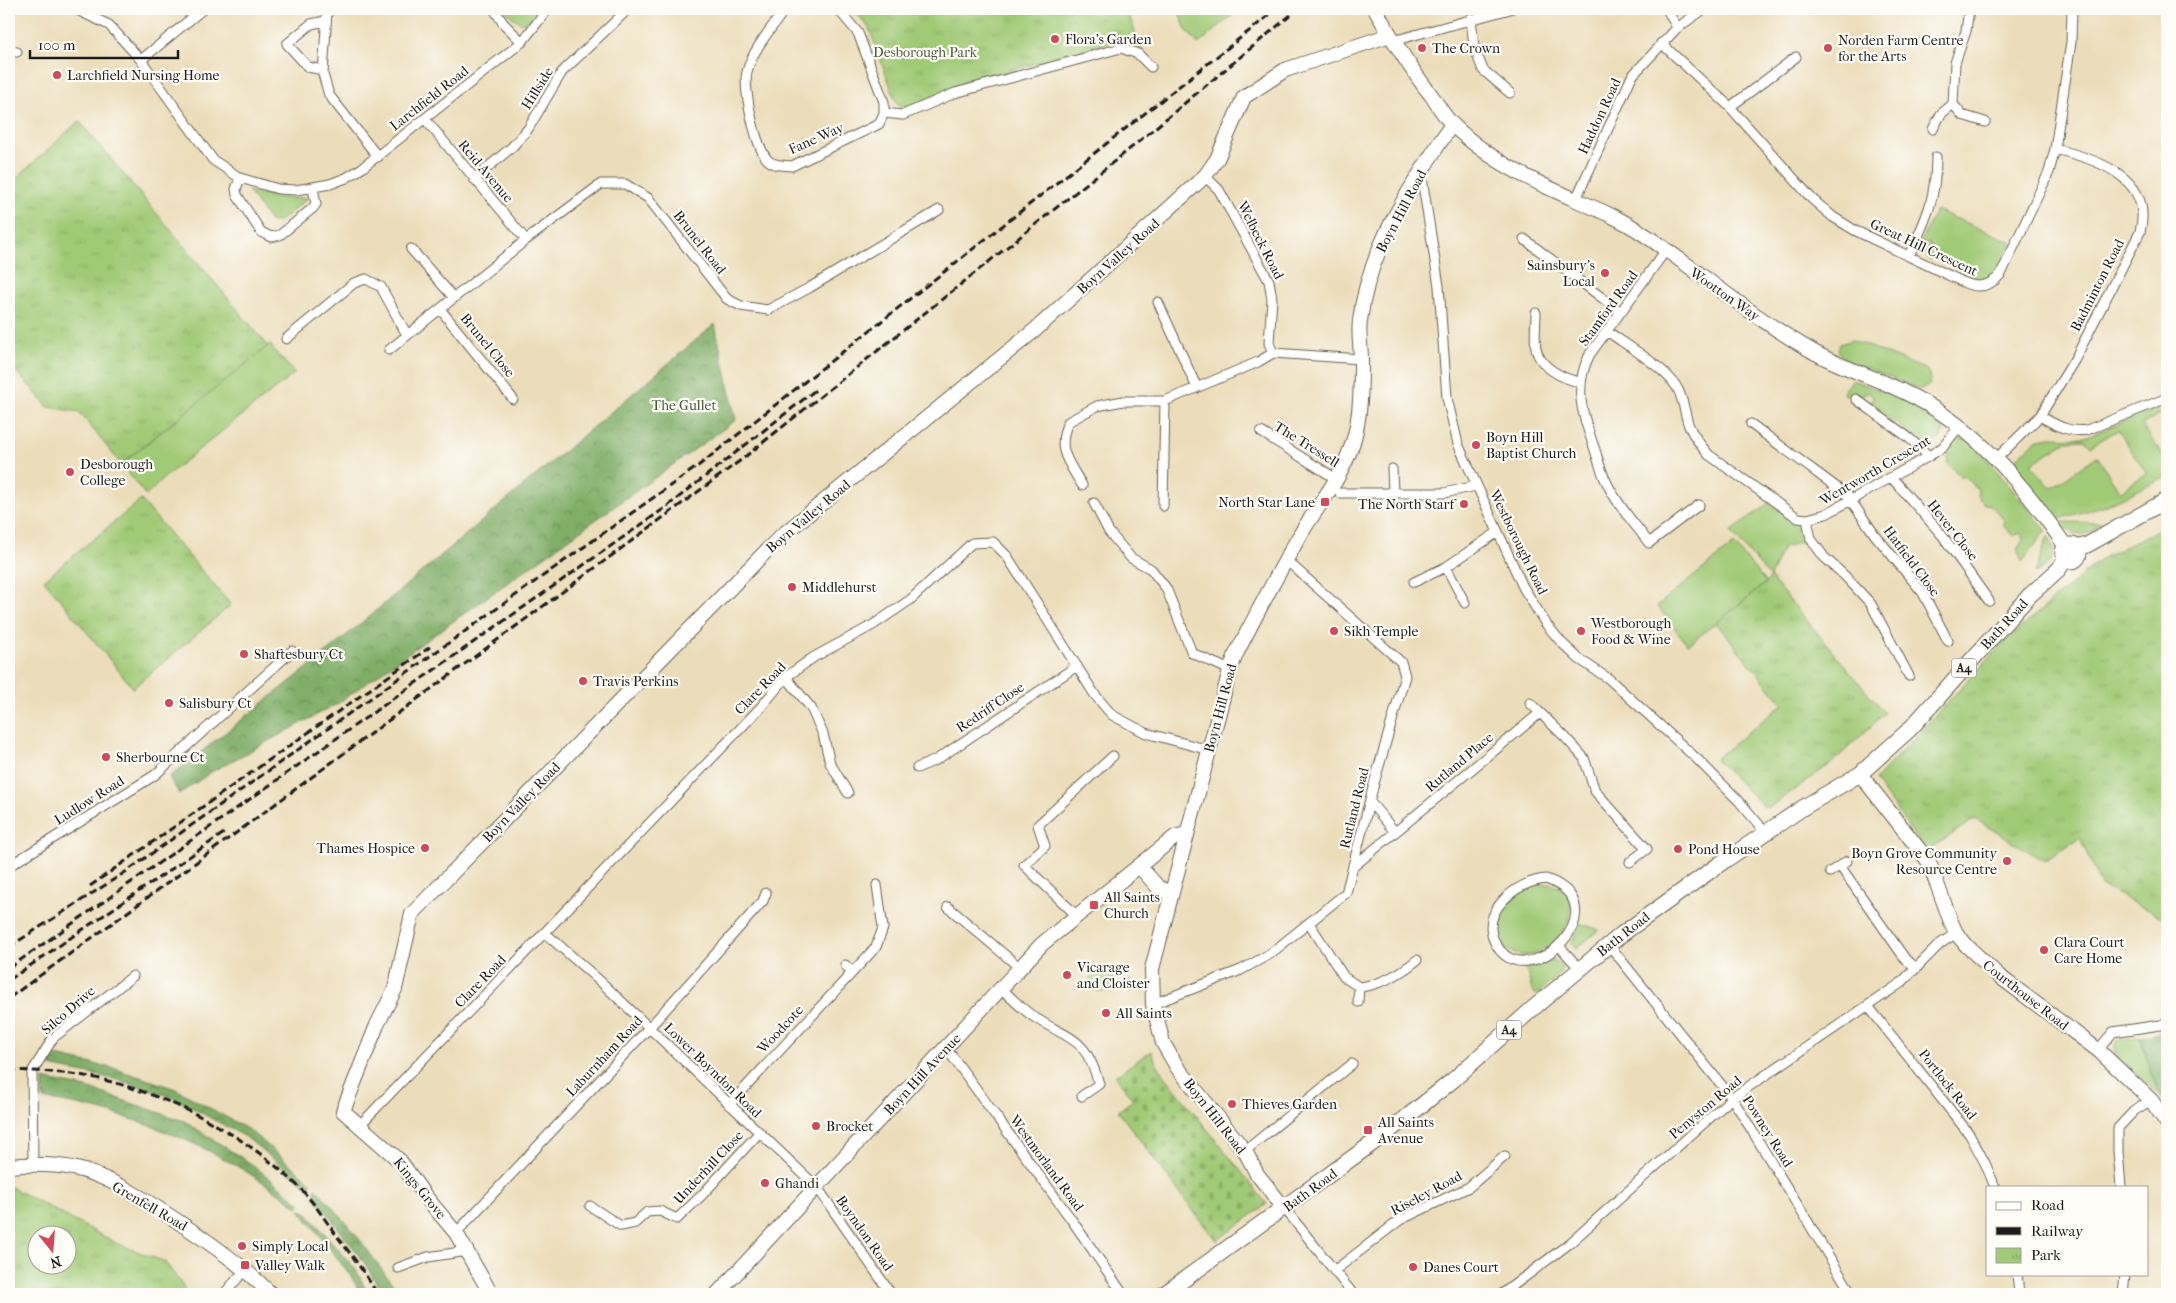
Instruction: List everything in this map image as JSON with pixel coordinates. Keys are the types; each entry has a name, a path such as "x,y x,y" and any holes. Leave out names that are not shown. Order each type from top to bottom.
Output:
{"main road":[{"name":"Bath Road","path":"1164,1294 1381,1138 1445,1087 1580,968 1675,894 1766,833 1860,774 1910,729 2030,596 2058,568 2069,551 2088,545 2167,500"}],"street":[{"name":"Larchfield Road","path":"74,9 108,25 141,60 213,160 240,178 278,189 313,188 346,178 378,157 522,42 548,9"},
{"path":"141,60 203,9"},
{"path":"325,9 323,70 329,95 378,157"},
{"path":"494,9 503,23 522,42"},
{"name":"Fane Way","path":"785,9 756,52 747,72 746,94 761,149 768,161 792,166 879,124 884,113"},
{"path":"838,9 858,33 884,102 884,113 903,115 955,93 1121,48 1138,54 1151,67"},
{"name":"Wootton Way","path":"1375,9 1395,37 1407,65 1452,124 1485,150 1546,187 1576,199 1640,232 1753,314 1810,351 1902,390 1960,425 1997,458 2053,527 2069,551"},
{"path":"1395,37 1471,18 1481,12 1510,9"},
{"path":"1667,9 1677,28"},
{"name":"Haddon Road","path":"1576,199 1632,76 1677,28 1704,9"},
{"path":"1933,129 1940,114 1952,104 1956,63 1966,31 1969,9"},
{"name":"Great Hill Crescent","path":"1661,43 1730,107 1812,198 1833,218 1971,286 1982,286 1993,282 2004,270 2045,181 2055,149 2071,42 2072,9"},
{"name":"Hillside","path":"474,179 512,147 528,129 562,72 624,13"},
{"path":"1471,18 1474,47 1483,70 1510,93"},
{"path":"323,70 308,67 287,44 311,24 326,21"},
{"name":"Boyn Valley Road","path":"343,1111 377,1025 395,989 412,914 780,537 1035,330 1205,176 1217,159 1244,97 1285,70 1395,37"},
{"path":"1730,107 1796,57"},
{"path":"1952,104 1962,115 1985,122"},
{"name":"Reid Avenue","path":"425,119 526,240"},
{"name":"Boyn Hill Road","path":"1285,1208 1257,1174 1245,1151 1177,1067 1163,1044 1153,1004 1152,969 1186,834 1236,654 1306,526 1339,487 1353,441 1360,394 1359,322 1367,283 1384,236 1421,172 1452,124"},
{"name":"Badminton Road","path":"1997,458 2040,416 2075,359 2140,232 2142,217 2138,195 2122,175 2070,152 2055,149"},
{"path":"1909,256 1930,208 1936,182 1936,157"},
{"name":"Westborough Road","path":"1421,172 1439,286 1447,398 1458,444 1523,587 1546,624 1562,643 1579,659 1622,690 1697,759 1738,800 1766,833"},
{"name":"Welbeck Road","path":"1205,176 1219,190 1269,281 1272,299 1269,342 1273,353"},
{"path":"240,178 236,188 236,195 261,232 271,237 280,235 313,208 316,204 313,188"},
{"name":"Brunel Road","path":"389,350 526,240 601,184 626,184 648,198 727,299 741,306 768,310 940,210"},
{"path":"1524,239 1621,312"},
{"path":"411,249 454,298"},
{"name":"Stamford Road","path":"1666,250 1586,363 1580,382 1580,400 1583,418 1606,483 1649,543 1700,505"},
{"path":"286,339 354,283 366,279 381,287 406,335"},
{"path":"1158,302 1197,388"},
{"name":"Brunel Close","path":"440,309 513,399"},
{"path":"1536,312 1536,350 1542,360 1551,370 1570,380 1580,382"},
{"path":"1607,331 1664,372 1674,382 1681,394 1689,426 1698,442 1709,454 1798,518 1807,519 1811,539 1824,557 1871,604 1909,676"},
{"path":"1082,485 1063,454 1062,443 1068,422 1097,406 1124,401 1165,401 1258,362 1273,353 1361,359"},
{"path":"2040,416 2065,430 2076,432 2087,430 2167,398"},
{"path":"1856,399 1909,438 1929,456"},
{"path":"1163,506 1165,401"},
{"name":"Hatfield Close","path":"1751,424 1847,495 1875,535 1923,593 1948,640"},
{"name":"Wentworth Crescent","path":"1807,519 1818,518 1851,501 1929,456 1943,447 1960,425"},
{"name":"The Tressell","path":"1261,432 1339,487"},
{"path":"1392,469 1393,493"},
{"name":"Hever Close","path":"1892,478 1942,535 1989,601"},
{"path":"1339,487 1393,493 1444,493 1476,486"},
{"path":"1094,504 1109,532 1131,558 1151,569 1166,588 1192,653 1230,670"},
{"path":"1414,582 1446,567 1498,532"},
{"name":"Clare Road","path":"360,1126 761,707 786,677 814,657 873,625 910,600 972,543 981,541 994,542 1007,556 1095,695 1112,715 1146,732 1209,750"},
{"name":"Rutland Road","path":"1153,1004 1241,970 1270,954 1346,893 1405,676 1401,662 1286,560"},
{"path":"1446,567 1465,603"},
{"name":"Ludlow Road","path":"9,866 155,775 292,651"},
{"name":"Redriff Close","path":"917,768 936,760 1076,666"},
{"path":"786,677 812,708 823,734 830,763 848,793"},
{"path":"1530,703 1584,758 1595,791 1647,849 1630,862"},
{"name":"Rutland Place","path":"1354,866 1540,712"},
{"path":"1076,915 1024,865 1045,846 1038,825 1114,756"},
{"name":"Courthouse Road","path":"1860,774 1929,862 1956,933 1999,976 2098,1050 2151,1100 2167,1123"},
{"path":"1370,802 1395,832"},
{"name":"Boyn Hill Avenue","path":"717,1294 1042,944 1175,836 1186,834"},
{"path":"1830,872 1844,863 1906,960 1917,968"},
{"path":"1139,866 1158,886 1171,893"},
{"path":"1546,879 1562,886 1572,899 1575,911 1571,929 1560,946 1539,958 1514,959 1500,951 1492,933 1493,916 1504,899 1534,880 1546,879"},
{"name":"Woodcote","path":"729,1105 876,947 883,928 877,884"},
{"name":"Laburnham Road","path":"456,1232 649,1028 763,901 766,893"},
{"path":"948,907 1019,967"},
{"path":"1309,923 1344,977 1359,987 1374,986 1403,971 1417,960"},
{"name":"Lower Boyndon Road","path":"545,933 649,1028 758,1134 816,1187"},
{"name":"Penyston Road","path":"1502,1294 1570,1243 1732,1098 1901,983 1940,944 1956,933"},
{"name":"Powney Road","path":"1609,945 1732,1098 1852,1294"},
{"path":"1560,946 1580,968"},
{"path":"845,965 852,972"},
{"name":"Silco Drive","path":"32,1164 32,1072 53,1038 132,976"},
{"path":"1358,1002 1359,987"},
{"path":"1001,988 1033,1016 1075,1039 1086,1051 1094,1065 1099,1084 1082,1096"},
{"name":"Portlock Road","path":"1868,1006 1970,1136 1985,1163 1995,1186"},
{"path":"2098,1050 2113,1032 2167,1024"},
{"name":"Westmorland Road","path":"945,1050 952,1056 1071,1219 1123,1294"},
{"path":"1245,1151 1352,1064"},
{"path":"2121,1186 2118,1128 2134,1111 2151,1100"},
{"name":"Kings Grove","path":"343,1111 400,1161 425,1196 456,1232 491,1294"},
{"name":"Underhill Close","path":"671,1227 758,1134"},
{"name":"Riseley Road","path":"1334,1271 1400,1220 1469,1187 1504,1156"},
{"name":"Grenfell Road","path":"9,1166 32,1164 75,1169 102,1178 140,1197 202,1236 245,1270 271,1294"},
{"name":"Boyndon Road","path":"816,1187 891,1294"},
{"name":"Underhill Close","path":"590,1206 621,1226 635,1223 647,1212 660,1211 677,1219"},
{"path":"1285,1208 1353,1294"},
{"path":"398,1268 428,1257 467,1251"},
{"path":"224,1294 245,1270"},
{"path":"2017,1276 2019,1294"},
{"path":"2123,1294 2125,1276"}],"green space":[{"path":"505,9 538,10 529,21 521,23"},
{"name":"Desborough Park","path":"853,9 1127,9 1143,54 1121,40 961,84 905,107 895,99 869,28"},
{"path":"1178,9 1240,9 1198,44 1186,30"},
{"path":"79,121 268,346 121,464 79,412 48,407 9,363 9,185"},
{"path":"248,191 283,198 308,198 278,222 270,221"},
{"path":"1936,210 2012,242 2001,265 1991,277 1977,281 1968,278 1970,272 1933,255 1930,260 1922,253 1926,247 1931,246 1929,243 1920,243"},
{"name":"The Gullet","path":"715,324 736,420 337,704 213,771 179,794 169,777 315,662"},
{"path":"1852,340 1927,370 1930,377 1929,386 1919,389 1843,359 1838,350 1840,344"},
{"path":"270,344 295,373 166,476 146,496 121,464"},
{"path":"1852,380 1903,400 1930,414 1944,429 1941,437 1925,447 1873,406 1871,403 1873,397 1868,392 1861,395 1854,393 1850,398 1843,393"},
{"path":"2167,405 2167,414 2162,418 2159,414 2142,425 2167,461 2167,477 2106,505 2056,520 2011,471 2016,459 2036,440 2049,437 2082,438","holes":["2118,430 2146,473 2120,492 2097,456 2051,488 2031,464 2067,441 2085,440 2091,446"]},
{"path":"1959,439 1968,440 1976,446 2046,530 2022,562 2017,549 2024,539 2021,533 2013,536 2003,525 2004,520 1991,505 1985,504 1977,496 1978,490 1965,476 1960,476 1947,463 1951,444"},
{"path":"141,500 231,605 133,688 44,580"},
{"path":"1769,503 1800,525 1805,540 1783,548 1770,577 1731,532"},
{"path":"2065,522 2103,523 2091,531 2077,534 2060,524"},
{"path":"2167,525 2167,920 2101,886 2080,838 2044,861 1975,819 1926,852 1875,780 2004,642 2101,559"},
{"path":"2048,536 2053,549 2053,558 2047,565 2035,573"},
{"path":"1734,544 1766,583 1688,645 1657,606"},
{"path":"1770,577 1885,713 1832,763 1767,809 1715,759 1783,704 1716,623 1766,583"},
{"path":"1536,884 1553,885 1562,889 1569,898 1571,909 1568,921 1554,942 1544,950 1532,955 1513,953 1504,948 1498,938 1497,920 1500,912 1506,905 1520,893"},
{"path":"1580,923 1599,930 1576,949 1572,942"},
{"path":"1549,960 1557,961 1562,969 1556,978 1536,995 1531,988 1526,966 1538,965"},
{"path":"1100,969 1107,969 1115,978 1115,983 1104,991 1096,991 1089,982 1090,977"},
{"path":"2167,1031 2167,1103 2159,1095 2140,1037"},
{"path":"2140,1037 2159,1095 2115,1054 2115,1046 2118,1041"},
{"path":"1151,1051 1160,1070 1267,1204 1216,1241 1118,1111 1133,1100 1115,1076"},
{"path":"56,1056 116,1069 176,1089 249,1130 312,1183 305,1185 246,1137 172,1097 115,1079 49,1066"},
{"path":"43,1079 87,1088 184,1121 253,1165 300,1203 298,1207 240,1168 178,1136 112,1113 43,1099"},
{"path":"9,1186 118,1244 165,1262 189,1294 9,1294"},
{"path":"316,1188 357,1236 399,1294 383,1294 364,1262 314,1196"},
{"path":"300,1210 306,1212 356,1270 368,1294 361,1294 350,1275"}],"railway":[{"path":"9,947 127,871 698,466 1277,9"},
{"path":"9,998 209,853 741,460 1126,152 1298,9"},
{"path":"9,968 665,508 818,388"},
{"path":"90,886 430,647"},
{"path":"9,980 227,831"},
{"path":"9,1070 75,1074 124,1085 179,1106 231,1134 278,1168 304,1192 357,1262 377,1294"}],"place":[{"name":"Flora's Garden","path":"1055,39"},
{"name":"The Crown","path":"1422,48"},
{"name":"Norden Farm Centre for the Arts","path":"1828,48"},
{"name":"Larchfield Nursing Home","path":"57,75"},
{"name":"Sainsbury's Local","path":"1605,273"},
{"name":"Boyn Hill Baptist Church","path":"1476,445"},
{"name":"Desborough College","path":"70,472"},
{"name":"North Star Lane","path":"1325,502"},
{"name":"The North Starf","path":"1464,504"},
{"name":"Middlehurst","path":"792,587"},
{"name":"Sikh Temple","path":"1334,631"},
{"name":"Westborough Food & Wine","path":"1581,631"},
{"name":"Shaftesbury Ct","path":"244,654"},
{"name":"Travis Perkins","path":"583,681"},
{"name":"Salisbury Ct","path":"169,703"},
{"name":"Sherbourne Ct","path":"106,757"},
{"name":"Thames Hospice","path":"425,848"},
{"name":"Pond House","path":"1678,849"},
{"name":"Boyn Grove Community Resource Centre","path":"2007,861"},
{"name":"All Saints Church","path":"1094,905"},
{"name":"Clara Court Care Home","path":"2044,950"},
{"name":"Vicarage and Cloister","path":"1067,975"},
{"name":"All Saints","path":"1106,1013"},
{"name":"Thieves Garden","path":"1232,1104"},
{"name":"Brocket","path":"816,1126"},
{"name":"All Saints Avenue","path":"1368,1130"},
{"name":"Ghandi","path":"765,1183"},
{"name":"Simply Local","path":"242,1246"},
{"name":"Valley Walk","path":"245,1265"},
{"name":"Danes Court","path":"1413,1267"}]}
